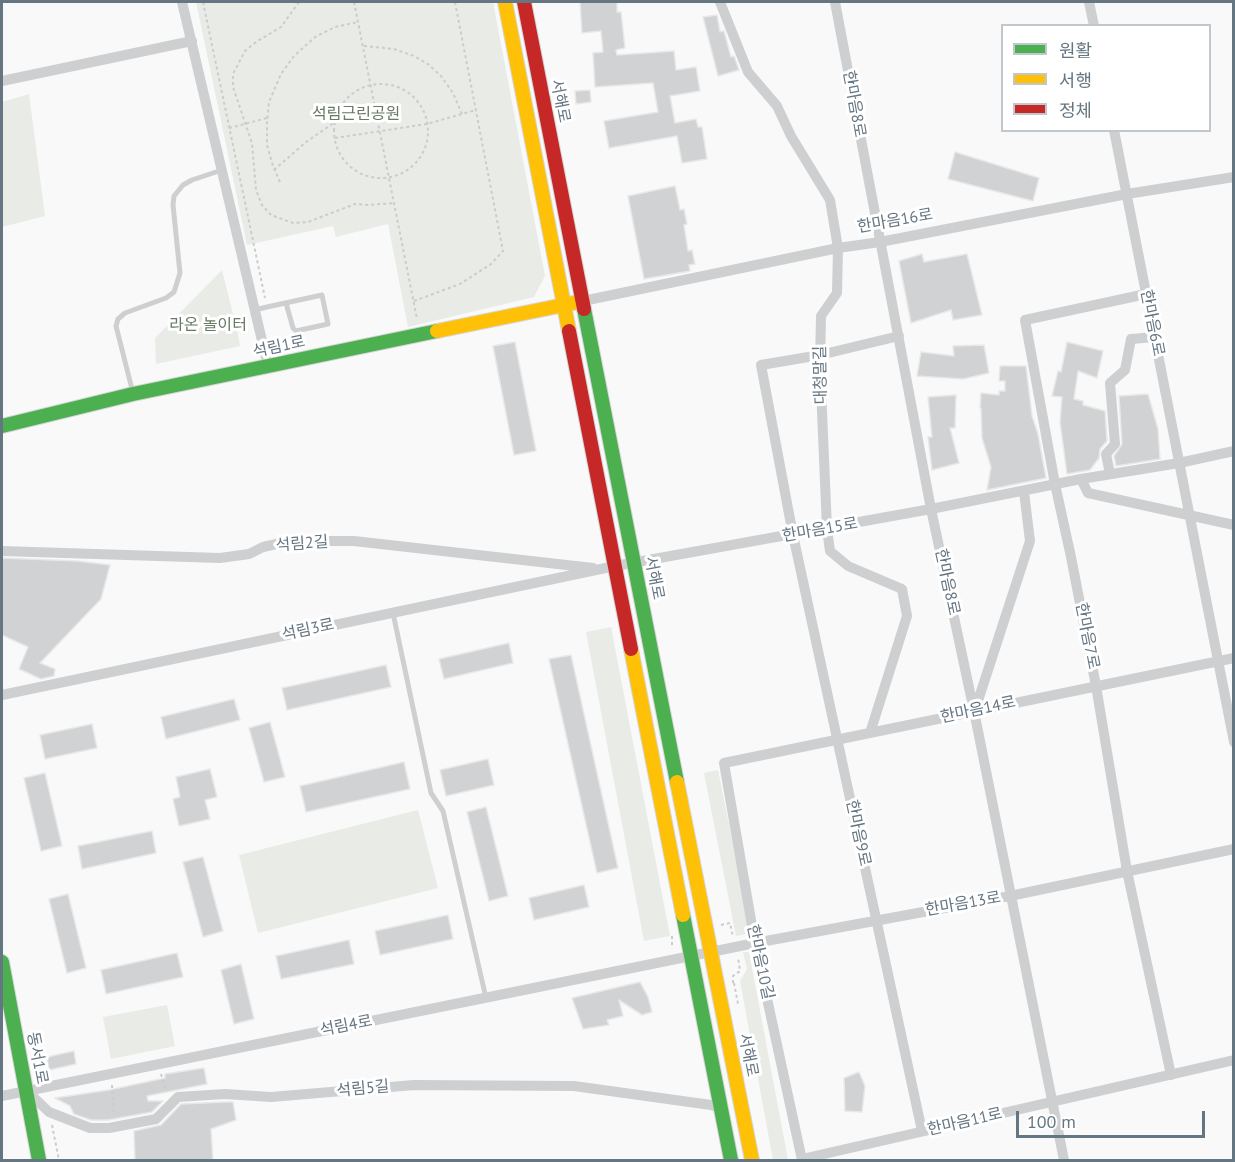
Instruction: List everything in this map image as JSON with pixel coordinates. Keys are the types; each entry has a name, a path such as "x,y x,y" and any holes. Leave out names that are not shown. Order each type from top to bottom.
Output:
{"main road":[{"path":"505,2 564,305 609,568 691,957 730,1161"},
{"name":"서해로","path":"524,2 752,1161"},
{"name":"한마음16로","path":"564,305 583,301"},
{"name":"석림1로","path":"2,426 134,394 564,305"},
{"name":"동서1로","path":"2,962 5,1002 26,1090 39,1161"}],"street":[{"path":"182,2 268,366"},
{"name":"대청말길","path":"720,2 748,72 777,106 791,136 830,200 838,248 837,293 822,316 820,355 827,529 830,551 848,566 902,589 908,616 870,733"},
{"name":"한마음8로","path":"835,2 931,509 1064,1161"},
{"path":"1089,2 1094,24"},
{"path":"2,81 192,41"},
{"name":"한마음6로","path":"1114,132 1233,742"},
{"name":"한마음16로","path":"583,301 838,248 880,242 1127,194 1233,177"},
{"name":"한마음7로","path":"1146,294 1025,320 1096,686 1127,871 1171,1075"},
{"path":"820,355 899,336"},
{"path":"1110,474 1106,454 1115,444 1110,383 1125,370 1131,339 1155,338"},
{"name":"한마음9로","path":"820,355 761,365 793,535 922,1131"},
{"name":"한마음15로","path":"609,568 827,529 1233,451"},
{"path":"1081,479 1088,493 1233,525"},
{"path":"974,711 1030,541 1024,492"},
{"name":"석림2길","path":"2,551 220,558 249,554 263,547 290,541 354,541 609,568"},
{"name":"석림3로","path":"2,694 609,568"},
{"name":"한마음14로","path":"723,763 1233,658"},
{"name":"한마음10길","path":"723,763 755,943 802,1160"},
{"name":"한마음13로","path":"691,957 876,919 1010,896 1233,849"},
{"name":"석림4로","path":"2,1096 691,957"},
{"name":"한마음11로","path":"802,1160 1233,1060"},
{"name":"석림5길","path":"26,1090 49,1112 88,1128 156,1119 178,1097 225,1094 272,1097 414,1085 574,1086 720,1108"}],"lane":[{"path":"134,394 116,326 118,319 125,313 174,292 180,273 172,205 174,196 183,185 192,180 222,170"},
{"path":"255,310 267,307 322,295 328,324 296,331 293,328 286,303"},
{"path":"393,613 431,793 443,811 486,999"}],"path":[{"path":"203,2 267,307"},
{"path":"299,2 281,27 245,51 233,74 233,87 252,143 256,190 262,205 271,215 293,223 308,222 355,204 394,203"},
{"path":"372,2 354,2 420,335"},
{"path":"414,301 460,284 491,264 503,251 455,2"},
{"path":"280,182 267,145 267,118 269,102 281,74 294,56 315,37 335,27 358,22"},
{"path":"363,46 394,49 428,64 441,76 453,93 462,114"},
{"path":"382,84 397,86 410,94 421,105 427,124 428,135 424,149 416,162 404,172 389,178 373,178 358,173 346,163 338,150 335,138 335,122 342,105 353,93 371,86 382,84"},
{"path":"335,138 427,124 476,110"},
{"path":"229,128 267,118"},
{"path":"274,170 306,142 335,122"},
{"path":"706,928 730,923 736,947 740,970 733,976 734,983 717,986"},
{"path":"159,1063 169,1106"},
{"path":"112,1073 115,1126"},
{"path":"49,1112 58,1161"}],"green space":[{"name":"석림근린공원","path":"196,2 493,2 545,276 534,297 408,327 388,224 336,237 333,226 247,245"},
{"path":"29,94 45,216 2,227 2,102"},
{"name":"라온 놀이터","path":"222,270 240,346 156,364 155,338"},
{"path":"611,627 670,936 644,941 586,632"},
{"path":"718,770 751,933 736,936 704,773"},
{"path":"418,810 438,888 258,933 239,855"},
{"path":"743,952 749,952 788,1160 773,1160 740,981 747,969"},
{"path":"167,1005 175,1046 111,1059 103,1017"}],"building":[{"path":"580,2 617,2 617,12 621,12 625,48 616,50 617,55 674,51 676,70 696,67 700,91 670,96 675,123 696,119 698,127 702,127 707,159 682,163 677,136 609,148 604,121 658,112 653,83 595,87 593,53 603,52 601,31 582,33"},
{"path":"717,15 720,32 724,31 731,57 734,56 739,70 718,76 703,17"},
{"path":"590,90 591,102 576,104 575,91"},
{"path":"955,152 1039,178 1033,201 948,179"},
{"path":"675,186 680,210 684,209 687,224 684,225 688,251 692,250 695,264 689,265 690,271 644,279 628,196"},
{"path":"922,254 924,262 967,254 982,315 953,320 951,310 911,323 899,261"},
{"path":"515,342 536,451 514,455 493,346"},
{"path":"1067,342 1103,351 1097,378 1078,371 1074,399 1083,401 1083,405 1105,411 1107,441 1100,449 1099,458 1090,470 1067,474 1060,422 1062,397 1052,396 1058,371 1061,372"},
{"path":"984,345 989,373 963,379 917,376 921,352 954,356 953,346"},
{"path":"1000,366 1026,366 1032,416 1038,434 1046,478 987,490 991,467 982,438 981,393 999,395 999,391 1005,391 1005,381 999,381"},
{"path":"1148,394 1158,429 1160,459 1116,466 1114,456 1122,444 1119,396"},
{"path":"956,395 955,428 950,428 959,463 932,470 928,437 932,437 928,397"},
{"path":"2,558 77,561 110,565 101,599 40,663 55,669 54,676 41,679 19,669 28,647 2,635"},
{"path":"509,643 513,663 444,679 439,659"},
{"path":"571,655 618,868 597,873 549,659"},
{"path":"386,665 391,687 287,710 282,688"},
{"path":"234,699 240,720 166,739 161,717"},
{"path":"270,722 285,777 264,782 249,728"},
{"path":"92,724 97,748 45,759 40,735"},
{"path":"488,759 494,785 446,796 440,770"},
{"path":"404,762 410,789 306,812 300,786"},
{"path":"210,769 217,797 205,800 210,819 179,826 173,799 180,797 176,777"},
{"path":"45,773 62,846 41,851 24,778"},
{"path":"486,807 508,896 489,901 467,812"},
{"path":"152,831 156,853 82,869 78,846"},
{"path":"203,857 223,931 203,937 183,862"},
{"path":"584,885 589,907 534,920 529,898"},
{"path":"68,894 86,968 67,973 49,899"},
{"path":"448,915 453,939 380,955 375,931"},
{"path":"349,940 354,964 281,979 276,956"},
{"path":"177,953 183,977 106,994 101,970"},
{"path":"241,964 254,1019 234,1024 221,970"},
{"path":"640,982 648,997 652,1012 642,1015 619,1000 623,1016 607,1020 609,1025 583,1029 572,998"},
{"path":"74,1051 76,1064 49,1070 47,1057"},
{"path":"204,1068 207,1084 147,1096 148,1101 163,1101 152,1112 108,1120 91,1120 74,1114 70,1106 55,1098 109,1090 165,1078 165,1074"},
{"path":"859,1072 865,1086 862,1112 845,1111 844,1078"},
{"path":"233,1102 236,1120 211,1129 213,1161 135,1161 134,1131 161,1125 181,1104"}],"traffic: fast":[{"path":"584,309 677,782"},
{"path":"2,426 133,394 437,331"},
{"path":"683,915 731,1160"},
{"path":"2,962 39,1160"}],"traffic: slow":[{"path":"505,2 569,331"},
{"path":"437,331 583,301"},
{"path":"631,649 683,915"},
{"path":"677,782 752,1160"}],"traffic: jam":[{"path":"524,2 584,309"},
{"path":"569,331 631,649"}]}
